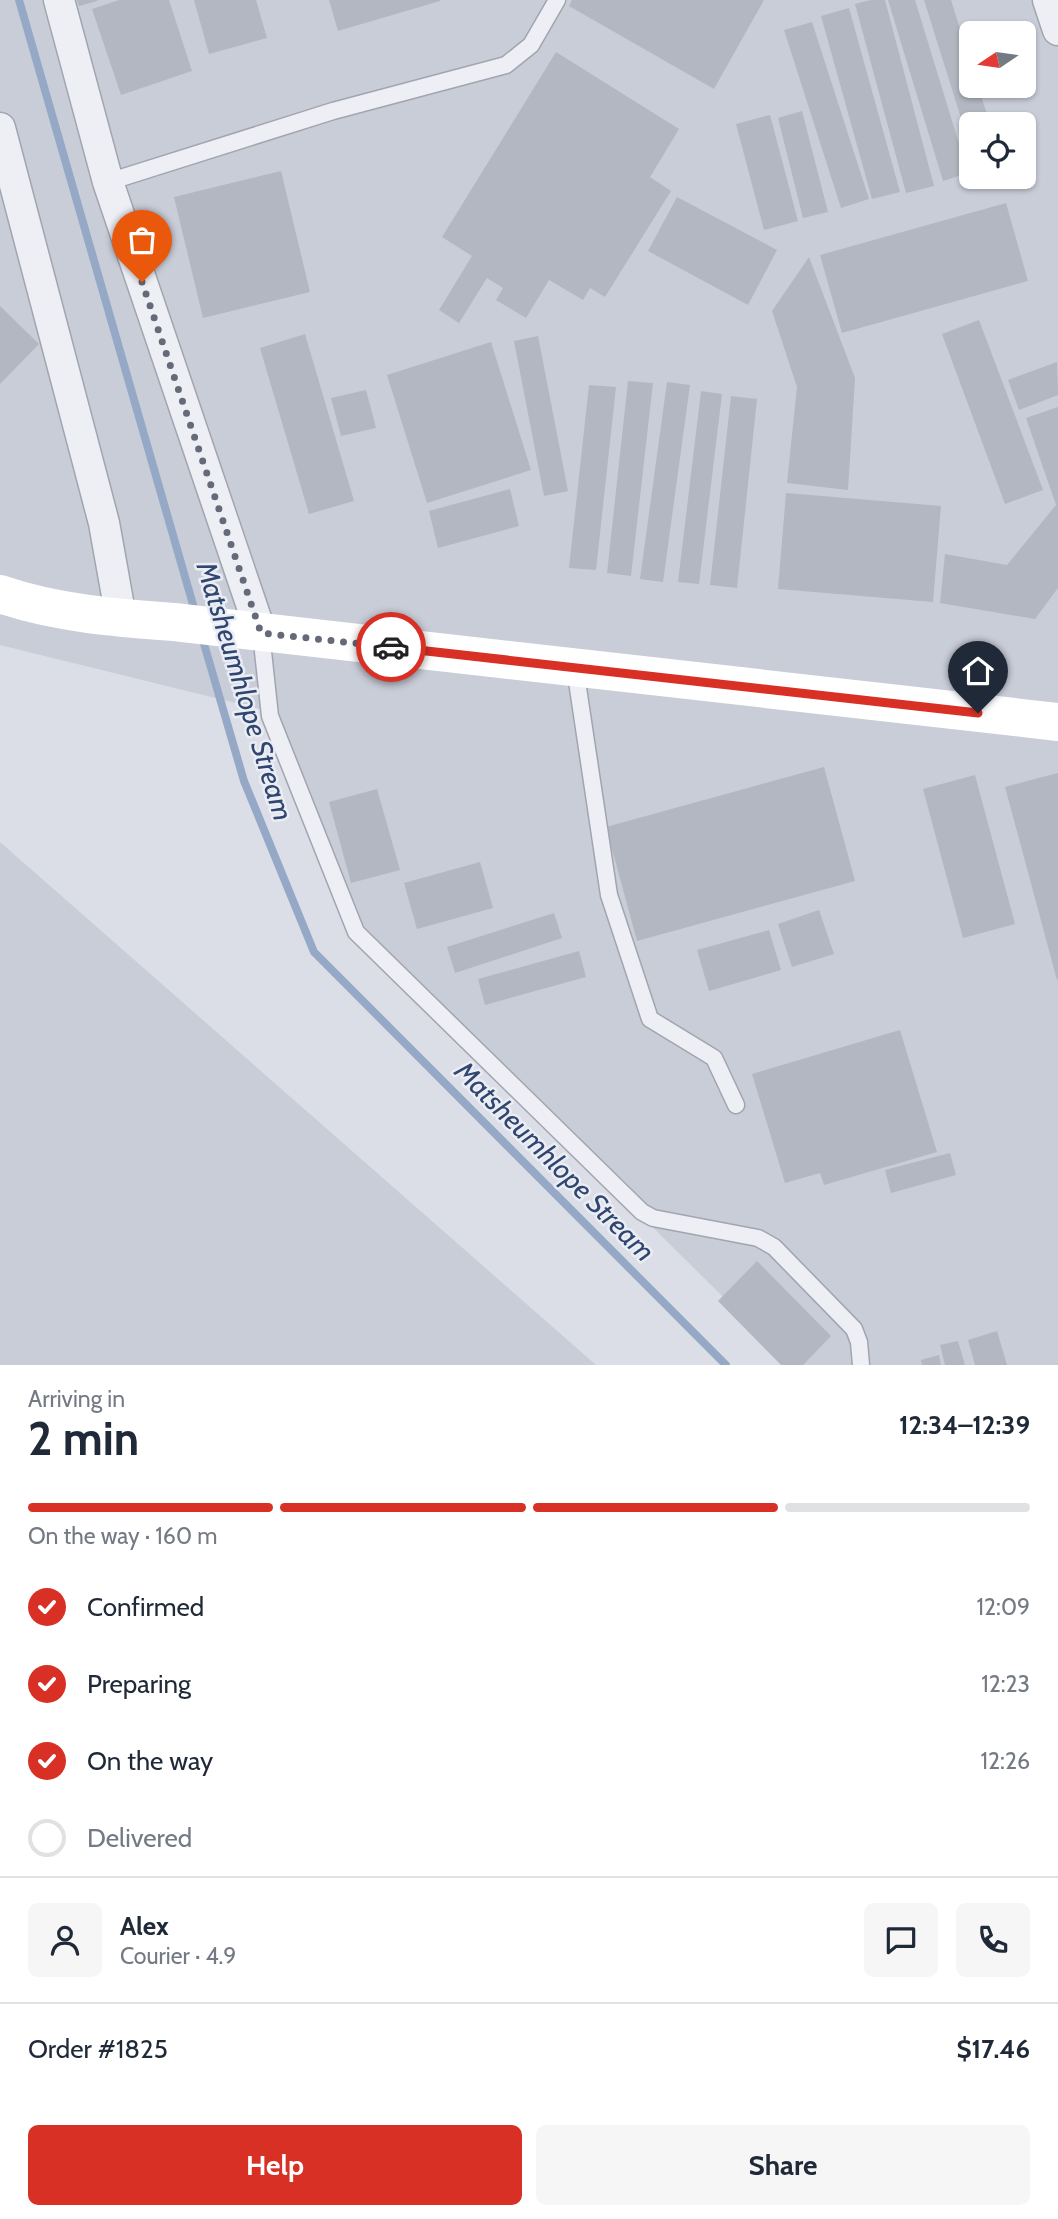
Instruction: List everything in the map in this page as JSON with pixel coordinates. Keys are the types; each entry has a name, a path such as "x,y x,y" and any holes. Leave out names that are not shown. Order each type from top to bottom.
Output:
{"street":[{"path":"59,0 108,182 255,632"},
{"path":"1048,0 1058,30"},
{"path":"0,128 104,523 121,618"},
{"path":"0,594 47,607 121,618 1058,722"}],"lane":[{"path":"108,182 332,111 506,65 531,45 558,0"},
{"path":"255,632 270,716 356,932 642,1212 653,1218 758,1238 774,1247 854,1329 859,1342 861,1365"},
{"path":"575,668 609,895 650,1019 714,1058 736,1105"}],"shaded area":[{"path":"0,0 1058,0 1058,1365 792,1365 355,933 264,710 0,645"},
{"path":"0,842 596,1365 0,1365"}],"building":[{"path":"77,0 97,0 97,1 79,6"},
{"path":"119,0 169,0 192,71 121,95 92,9"},
{"path":"194,0 256,0 267,38 209,54"},
{"path":"329,0 440,0 440,1 338,31"},
{"path":"572,0 764,0 714,89 569,6"},
{"path":"885,0 934,186 906,193 855,4"},
{"path":"888,0 915,0 959,144 959,176 943,181"},
{"path":"924,0 951,0 959,26 959,98 982,98 986,112 959,112"},
{"path":"849,8 900,192 872,199 821,16"},
{"path":"812,22 869,199 841,208 784,30"},
{"path":"556,52 679,129 650,177 671,191 605,297 590,288 583,300 549,280 526,318 496,300 503,288 487,278 459,323 439,310 472,256 442,237"},
{"path":"802,111 828,212 803,218 778,118"},
{"path":"770,115 798,221 764,230 736,124"},
{"path":"281,171 310,292 203,318 174,197"},
{"path":"677,197 777,250 748,305 648,251"},
{"path":"1006,203 1028,281 842,333 820,255"},
{"path":"809,257 855,378 848,490 787,483 797,387 772,311"},
{"path":"0,306 39,344 0,384"},
{"path":"979,320 1043,490 1005,504 942,334"},
{"path":"305,334 354,501 309,514 260,348"},
{"path":"538,336 568,491 544,496 514,341"},
{"path":"491,342 531,470 427,503 387,375"},
{"path":"1057,362 1058,395 1019,410 1008,380"},
{"path":"628,381 653,383 631,576 607,573"},
{"path":"667,382 690,385 663,582 640,579"},
{"path":"589,385 616,387 596,570 569,568"},
{"path":"366,390 376,428 341,436 331,398"},
{"path":"701,391 722,394 699,584 678,582"},
{"path":"731,396 757,399 737,588 710,585"},
{"path":"1058,407 1058,588 1035,619 940,603 945,554 1007,565 1056,505 1026,418"},
{"path":"510,489 519,526 438,548 429,511"},
{"path":"786,493 941,506 933,602 778,589"},
{"path":"824,767 855,881 637,941 606,827"},
{"path":"1058,773 1058,980 1057,980 1005,787"},
{"path":"975,775 1015,924 963,938 923,789"},
{"path":"377,789 400,870 351,883 329,802"},
{"path":"480,862 493,908 417,929 404,883"},
{"path":"819,910 834,954 792,967 778,924"},
{"path":"554,913 562,938 455,973 447,947"},
{"path":"769,930 781,970 709,991 697,950"},
{"path":"579,951 586,977 485,1005 478,979"},
{"path":"900,1030 937,1152 824,1185 820,1173 785,1183 752,1074"},
{"path":"950,1153 956,1175 891,1193 885,1170"},
{"path":"757,1261 831,1336 803,1365 781,1365 718,1301"},
{"path":"997,1331 1007,1365 975,1365 968,1340"},
{"path":"958,1341 965,1365 945,1365 940,1345"},
{"path":"939,1355 941,1365 922,1365 921,1360"}],"waterway":[{"name":"Matsheumhlope Stream","path":"19,0 196,615"},
{"name":"Matsheumhlope Stream","path":"202,637 244,781 314,952 726,1365"}],"way so far":[{"path":"142,282 261,633 391,647"}],"route":[{"path":"391,647 978,713"}]}
